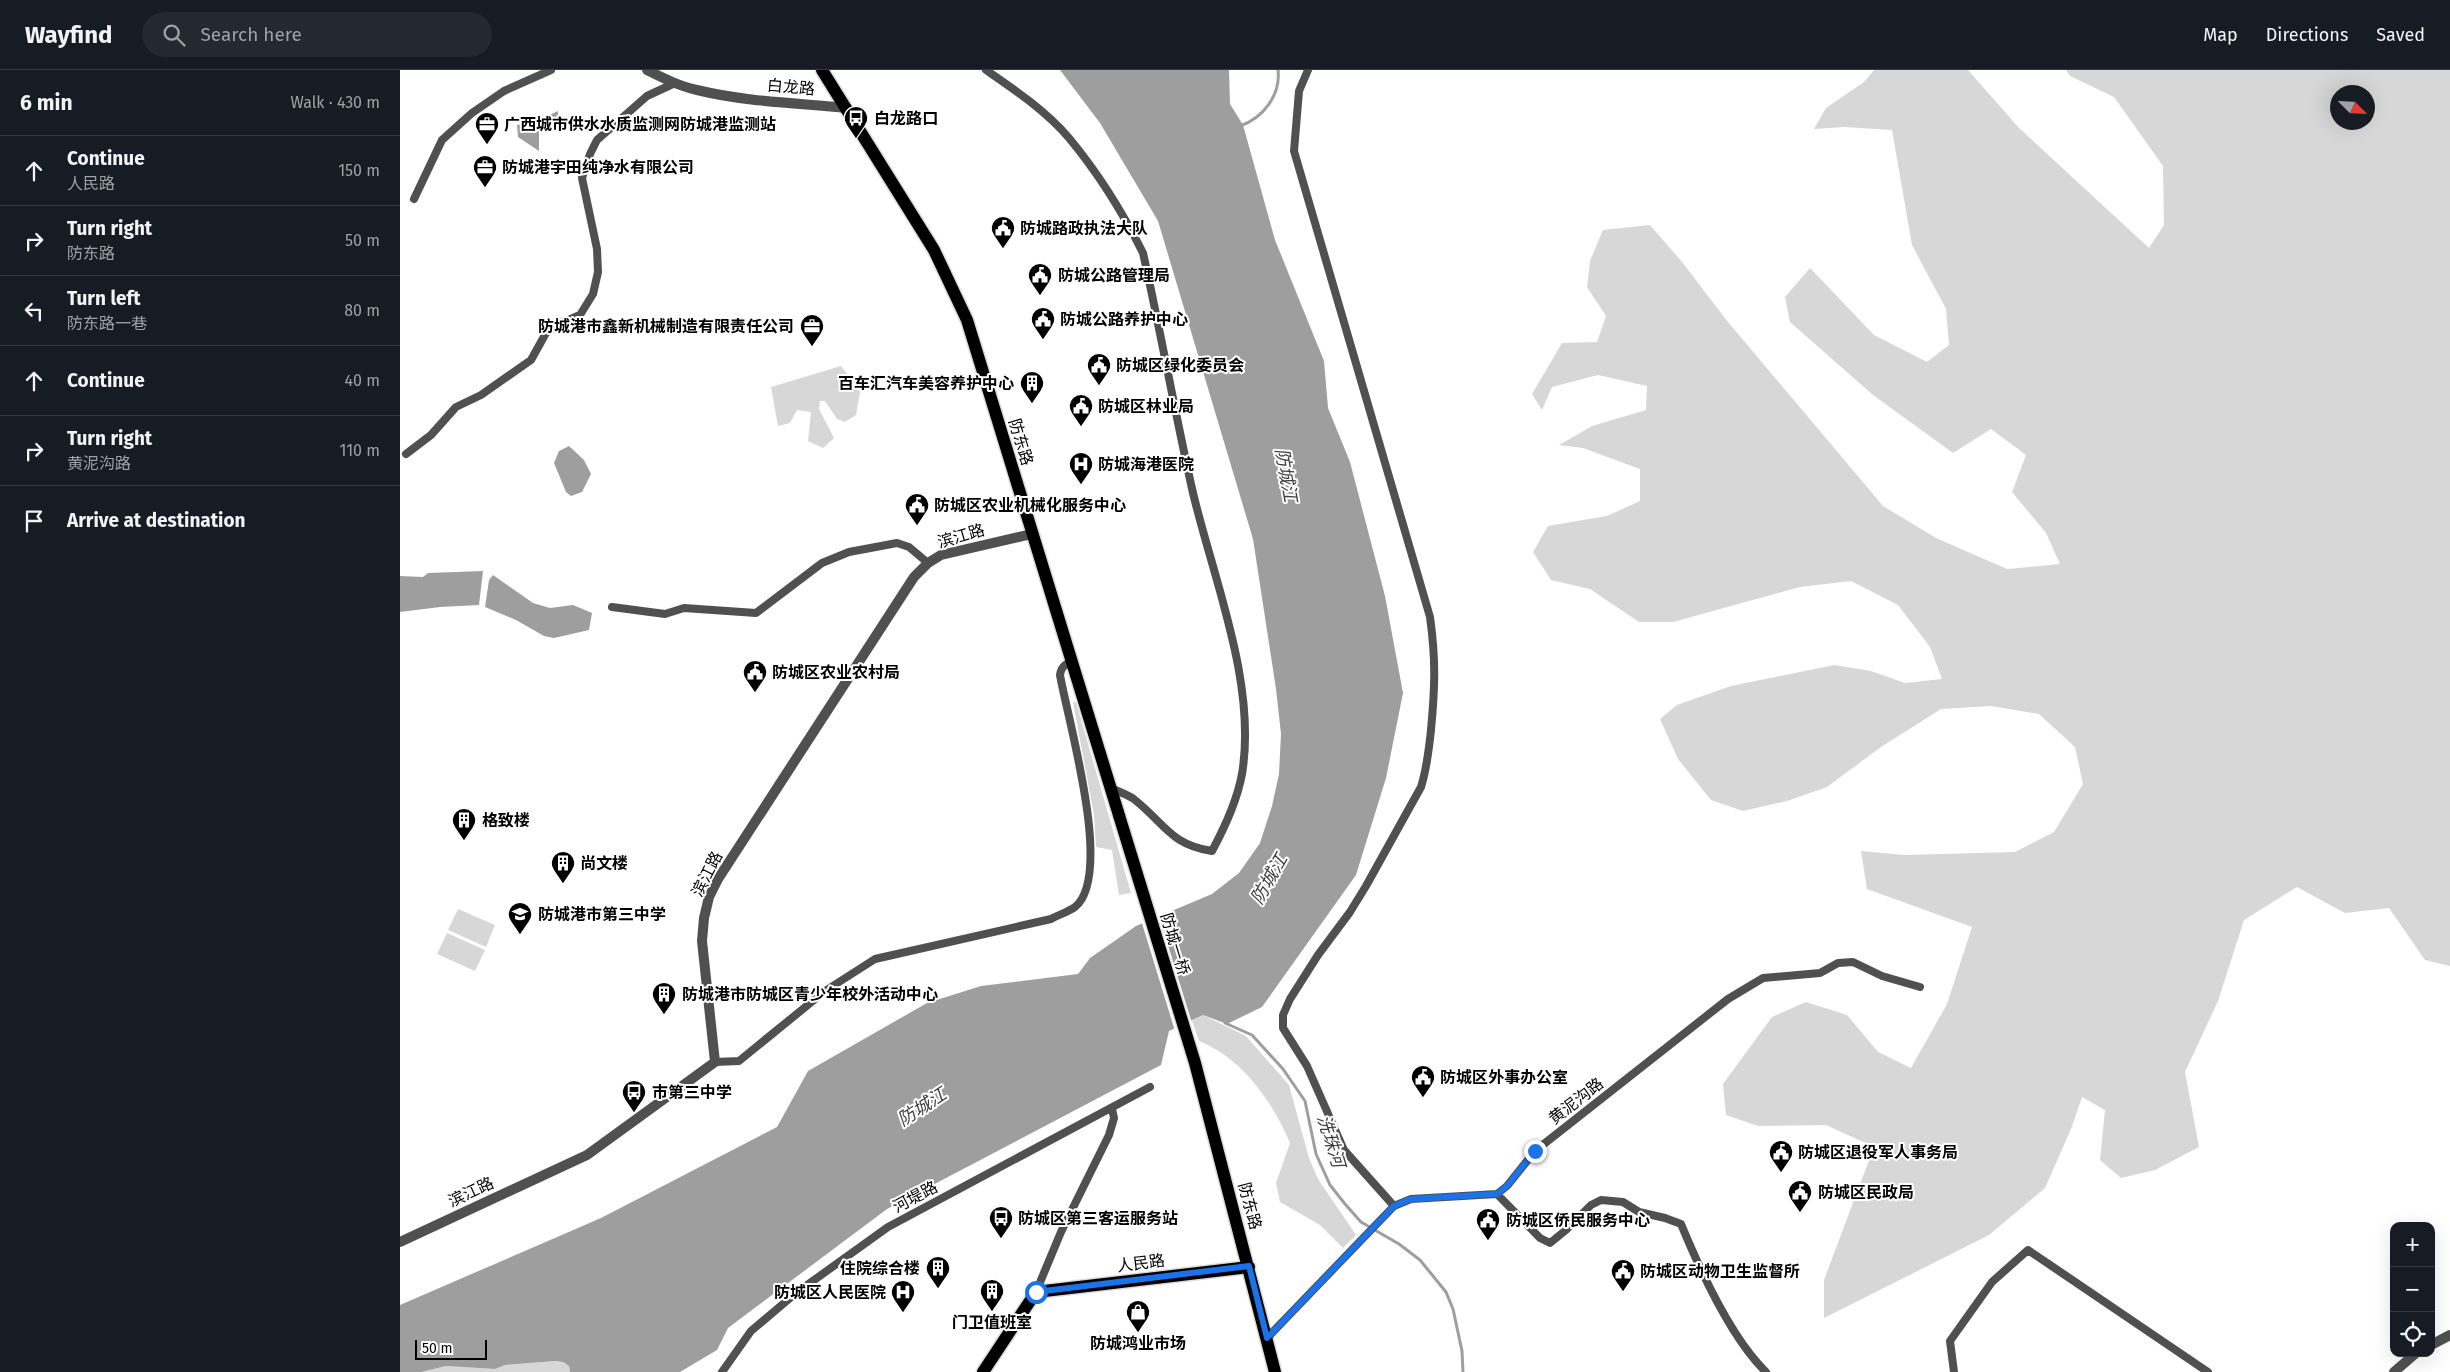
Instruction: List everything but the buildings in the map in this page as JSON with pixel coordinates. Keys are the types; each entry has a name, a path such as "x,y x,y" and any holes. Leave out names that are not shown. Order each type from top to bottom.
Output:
{"main road":[{"name":"防东路","path":"822,70 934,250 967,320 1129,849"},
{"name":"防城一桥","path":"1129,849 1190,1048"},
{"name":"防东路","path":"1190,1048 1249,1266 1275,1372"},
{"name":"人民路","path":"1036,1292 1249,1266"},
{"path":"983,1372 1036,1292"}],"street":[{"path":"414,199 442,140 472,113 504,92 551,70"},
{"name":"白龙路","path":"647,70 675,83 698,90 759,100 847,108"},
{"path":"986,70 1042,112 1068,138 1126,219 1144,253 1193,493 1241,678 1245,712 1242,773 1229,816 1212,851 1187,846 1174,837 1134,799 1110,788"},
{"path":"1308,70 1299,91 1294,151 1430,617 1436,680 1427,770 1420,787 1350,912 1318,955 1290,999 1283,1015 1283,1028 1307,1066 1344,1150 1394,1206"},
{"path":"406,454 431,435 456,407 481,395 531,360 546,334 561,323 580,316 593,294 598,272 597,249 582,178 590,154 597,140 648,96 675,83"},
{"name":"滨江路","path":"400,1242 587,1155 715,1062 702,941 704,918 709,897 718,879 902,593 928,563 954,551 1032,534"},
{"path":"612,607 665,614 684,608 756,612 822,563 849,552 897,542 909,547 928,563"},
{"path":"715,1062 739,1061 825,991 875,959 1050,918 1075,907 1084,893 1091,850 1090,818 1060,676 1061,669 1066,664 1072,662"},
{"name":"黄泥沟路","path":"1497,1194 1507,1186 1535,1151 1728,999 1763,978 1820,973 1838,963 1853,962 1882,976 1920,987"},
{"name":"河堤路","path":"722,1372 751,1331 796,1293 888,1227 1150,1087"},
{"path":"1036,1292 1060,1232 1109,1135 1114,1118 1112,1109"},
{"path":"1267,1338 1394,1206 1411,1199 1497,1194 1540,1238 1550,1243 1591,1205 1601,1200 1623,1202 1639,1212 1681,1224 1693,1252 1732,1328 1766,1372"},
{"path":"1954,1372 1950,1341 1992,1282 2028,1250 2208,1372"},
{"path":"2435,1343 2450,1335"},
{"path":"2394,1372 2411,1357"}],"shaded area":[{"path":"1874,70 1968,70 2019,128 2149,248 2164,225 2163,166 2114,97 2070,76 2066,70 2450,70 2450,966 2425,960 2389,908 2345,913 2297,887 2244,920 2218,1001 2185,1072 2199,1147 2155,1170 2121,1178 2100,1160 2105,1110 2082,1097 2071,1129 2045,1188 1989,1235 1824,1318 1824,1280 1874,1147 1826,1125 1758,1126 1726,1115 1723,1084 1772,1017 1806,1002 1847,1015 1878,1052 1911,1068 1947,1004 1972,927 1867,889 1861,851 1905,855 2015,852 2054,832 2083,784 2075,747 2039,714 1991,706 1941,709 1881,747 1827,787 1787,801 1743,811 1711,800 1678,759 1660,719 1677,705 1731,686 1834,665 1871,671 1905,683 1942,679 1930,647 1898,605 1851,581 1800,587 1673,622 1639,622 1590,589 1551,580 1533,552 1548,526 1607,516 1640,501 1640,469 1583,448 1559,445 1592,426 1646,410 1647,386 1598,375 1552,387 1542,410 1532,394 1562,343 1597,342 1606,316 1587,287 1590,261 1603,230 1650,225 1682,262 1728,322 1883,506 1936,538 2007,569 2060,564 2046,533 2012,492 2026,455 1991,429 1953,453 1873,395 1790,322 1785,297 1810,268 1874,335 1927,362 1949,345 1946,309 1912,245 1892,130 1844,127 1814,129 1826,108 1864,82"},
{"path":"841,366 860,392 856,415 845,422 837,419 825,401 820,401 819,409 834,438 823,448 808,441 811,412 797,410 790,423 778,426 771,387"},
{"path":"1073,702 1076,702 1131,893 1119,895 1112,850 1096,847 1094,815"},
{"path":"458,909 495,925 486,947 448,930"},
{"path":"447,933 485,950 475,971 437,954"},
{"path":"1203,1015 1246,1036 1289,1085 1309,1158 1318,1179 1356,1235 1343,1248 1320,1225 1280,1202 1276,1183 1290,1143 1265,1097 1254,1083 1229,1058 1199,1041 1192,1021"},
{"path":"563,1362 569,1366 570,1372 421,1372 446,1366 495,1369 505,1365"}],"water":[{"name":"防城江","path":"1060,70 1229,70 1230,104 1243,125 1275,240 1324,361 1328,408 1350,462 1385,596 1403,693 1386,778 1356,875 1262,1007 1227,1024 1203,1015 1169,1031 1161,1065 887,1209 728,1328 717,1350 680,1372 570,1372 569,1366 563,1362 555,1361 505,1365 495,1369 446,1366 421,1372 400,1372 400,1305 601,1218 777,1127 808,1071 927,1003 981,986 1078,974 1090,958 1136,926 1212,894 1239,873 1260,843 1272,806 1279,774 1281,734 1253,539 1158,221 1100,123"},
{"path":"558,111 558,116 539,132 539,151 518,137 517,125 534,122"},
{"path":"569,446 584,460 591,474 582,492 571,496 566,492 554,463 559,451"},
{"path":"483,571 479,605 400,612 400,576 423,577 428,573"},
{"path":"493,575 533,603 550,608 573,605 592,613 589,630 554,638 544,636 516,620 485,607 489,580"}],"pier":[{"path":"1158,913 1192,1023 1175,1031 1141,920"}],"waterway":[{"path":"1240,126 1256,117 1269,104 1277,88 1278,70"},
{"name":"洗珠河","path":"1225,1023 1252,1035 1283,1069 1305,1101 1316,1154 1330,1185 1345,1204 1361,1222 1399,1244 1420,1260 1446,1292 1453,1309 1462,1351 1463,1372"}],"place":[{"name":"白龙路口","path":"856,139"},
{"name":"广西城市供水水质监测网防城港监测站","path":"487,145"},
{"name":"防城港宇田纯净水有限公司","path":"485,188"},
{"name":"防城路政执法大队","path":"1003,249"},
{"name":"防城公路管理局","path":"1040,296"},
{"name":"防城公路养护中心","path":"1043,340"},
{"name":"防城港市鑫新机械制造有限责任公司","path":"812,347"},
{"name":"防城区绿化委员会","path":"1099,386"},
{"name":"百车汇汽车美容养护中心","path":"1032,404"},
{"name":"防城区林业局","path":"1081,427"},
{"name":"防城海港医院","path":"1081,485"},
{"name":"防城区农业机械化服务中心","path":"917,526"},
{"name":"防城区农业农村局","path":"755,693"},
{"name":"格致楼","path":"464,841"},
{"name":"尚文楼","path":"563,884"},
{"name":"防城港市第三中学","path":"520,935"},
{"name":"防城港市防城区青少年校外活动中心","path":"664,1015"},
{"name":"防城区外事办公室","path":"1423,1098"},
{"name":"巿第三中学","path":"634,1113"},
{"name":"防城区退役军人事务局","path":"1781,1173"},
{"name":"防城区民政局","path":"1800,1213"},
{"name":"防城区第三客运服务站","path":"1001,1239"},
{"name":"防城区侨民服务中心","path":"1488,1241"},
{"name":"住院综合楼","path":"938,1289"},
{"name":"防城区动物卫生监督所","path":"1623,1292"},
{"name":"门卫值班室","path":"992,1312"},
{"name":"防城区人民医院","path":"903,1313"},
{"name":"防城鸿业市场","path":"1138,1333"}],"route":[{"path":"1036,1292 1249,1266 1267,1338 1394,1206 1411,1199 1497,1194 1507,1186 1535,1151"}]}
